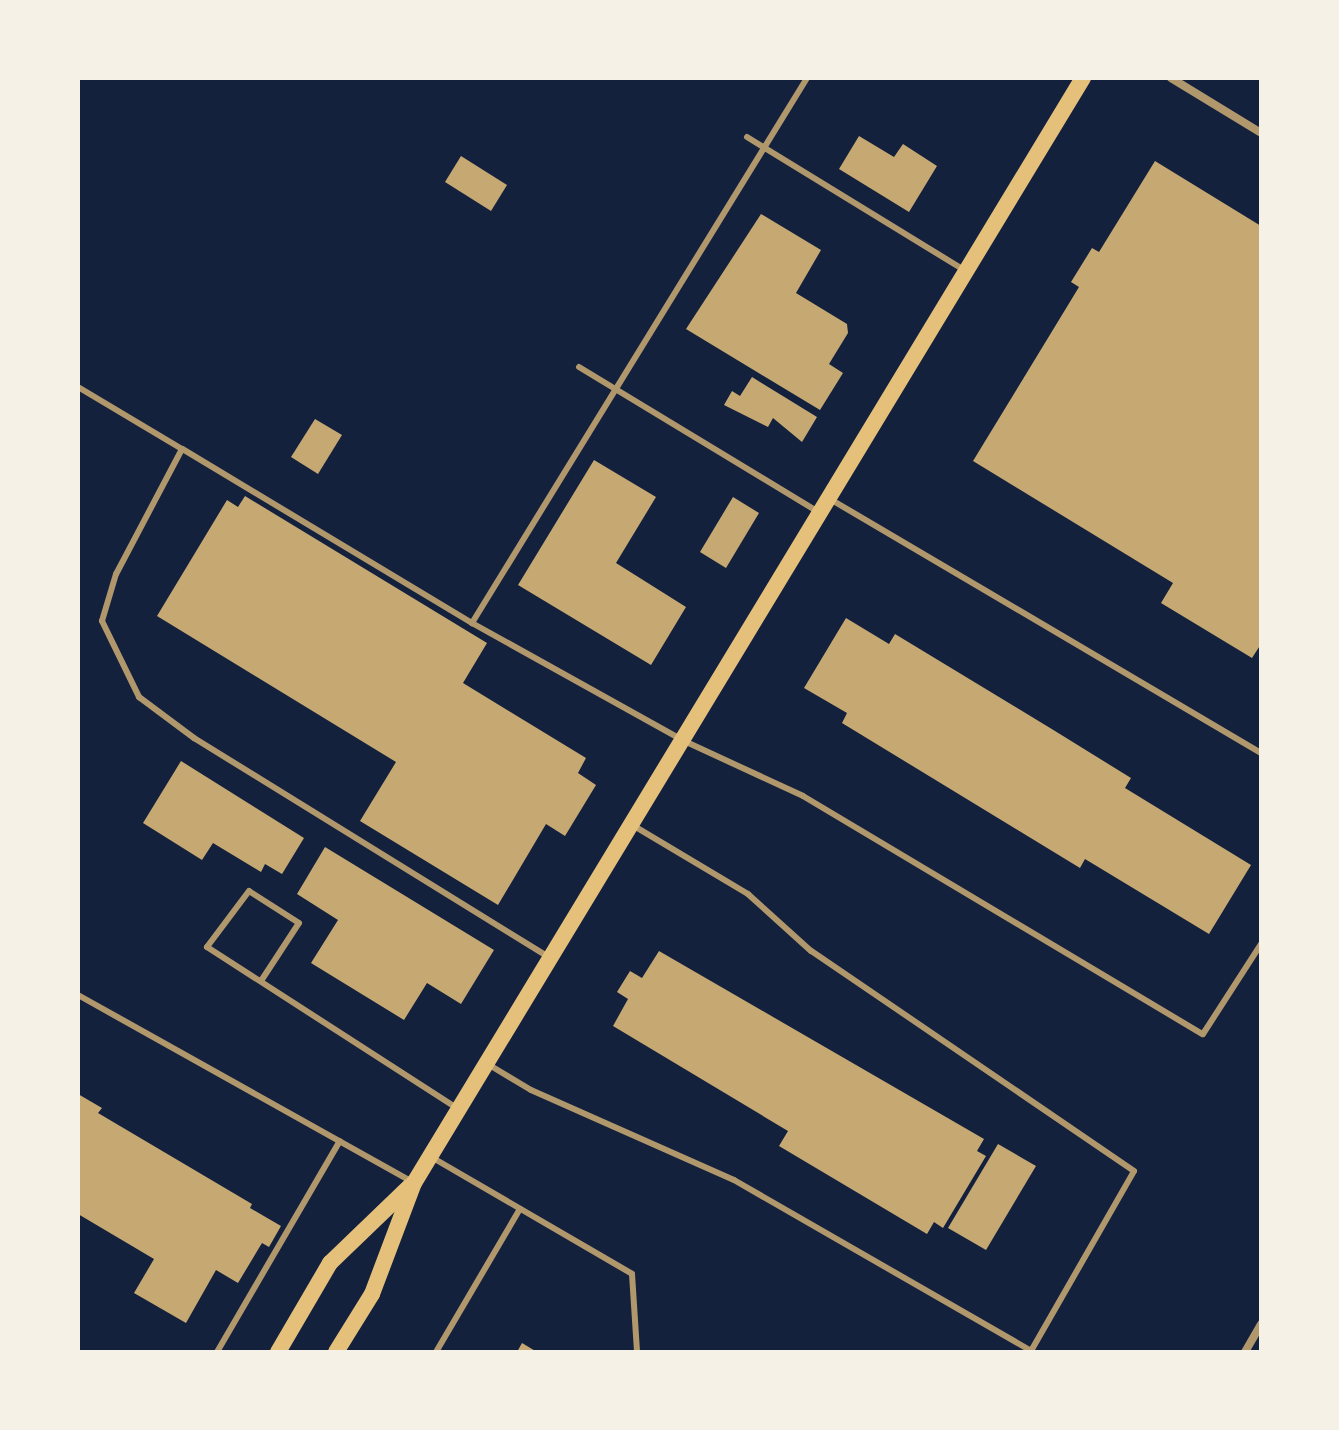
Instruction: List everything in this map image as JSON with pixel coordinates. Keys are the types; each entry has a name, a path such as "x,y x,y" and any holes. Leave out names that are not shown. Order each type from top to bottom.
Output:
{"main road":[{"path":"336,1352 372,1294 414,1183 1083,78"},
{"path":"278,1352 330,1263 414,1183"}],"street":[{"path":"1171,78 1261,133"},
{"path":"1245,1352 1261,1324"}],"lane":[{"path":"472,623 807,78"},
{"path":"747,137 966,271"},
{"path":"579,367 1261,753"},
{"path":"78,387 472,623 682,740 803,796 1203,1034 1261,944"},
{"path":"182,449 116,574 102,621 139,697 194,738 550,958"},
{"path":"486,1063 531,1090 734,1180 1031,1351 1134,1171 811,951 748,894 631,824"},
{"path":"261,981 299,923 249,891 207,947 458,1109"},
{"path":"78,995 414,1183"},
{"path":"217,1352 340,1141"},
{"path":"430,1156 632,1274 637,1352"},
{"path":"436,1352 520,1209"}],"building":[{"path":"859,136 894,157 903,144 937,166 909,212 839,169"},
{"path":"461,156 507,185 491,211 445,182"},
{"path":"1155,161 1261,226 1261,644 1252,658 1161,603 1173,583 973,461 1079,287 1071,282 1092,248 1099,252"},
{"path":"761,214 821,250 796,293 847,324 848,333 829,364 843,373 820,410 686,329"},
{"path":"752,377 817,417 802,442 773,418 768,427 724,405 732,391 740,396"},
{"path":"315,419 342,435 318,474 291,457"},
{"path":"594,460 656,497 616,563 686,607 651,665 518,585"},
{"path":"245,496 487,643 463,683 586,758 578,773 596,785 565,836 546,824 498,905 360,821 396,762 157,616 227,500 238,507"},
{"path":"733,497 759,513 726,568 700,552"},
{"path":"846,618 889,644 895,634 1055,731 1131,778 1125,788 1251,865 1209,934 1085,859 1080,868 842,723 847,713 804,688"},
{"path":"181,761 304,838 282,874 265,864 261,872 213,843 202,860 143,823"},
{"path":"325,847 494,950 461,1004 427,983 404,1020 311,963 338,920 297,894"},
{"path":"659,951 984,1139 977,1151 986,1156 943,1228 934,1222 927,1234 779,1146 788,1131 613,1026 628,999 617,992 630,971 642,978"},
{"path":"78,1094 102,1108 98,1113 252,1204 250,1208 281,1226 269,1247 262,1243 238,1283 216,1270 186,1323 134,1293 154,1259 78,1214"},
{"path":"998,1144 1036,1166 986,1250 948,1228"},
{"path":"522,1343 537,1352 517,1352"}]}
